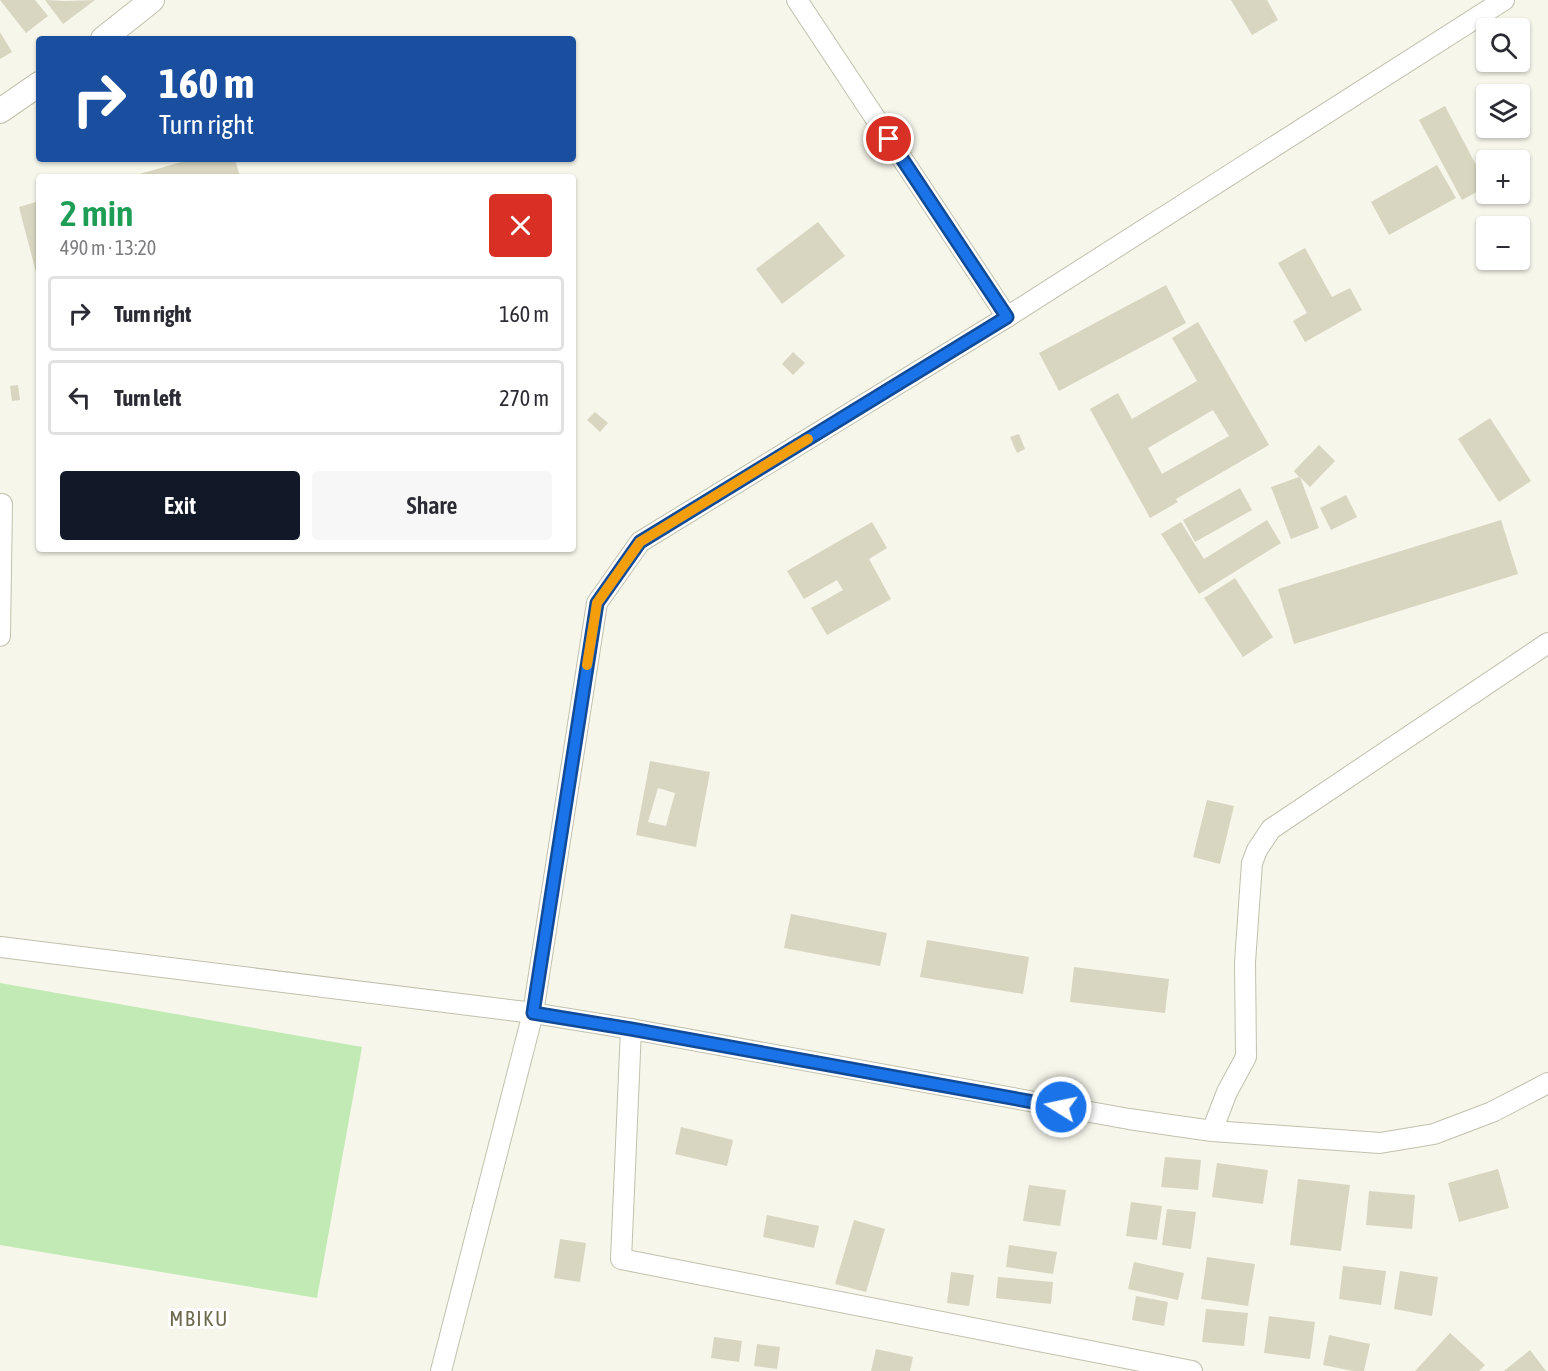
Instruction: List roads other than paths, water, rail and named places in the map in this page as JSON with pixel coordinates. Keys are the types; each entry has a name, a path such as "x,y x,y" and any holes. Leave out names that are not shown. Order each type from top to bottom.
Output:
{"street":[{"path":"107,36 152,0"},
{"path":"797,0 1007,317"},
{"path":"441,1371 533,1013 597,603 640,542 1007,317 1504,0"},
{"path":"0,111 36,86"},
{"path":"0,504 2,504 0,636"},
{"path":"1212,1131 1227,1092 1246,1057 1245,962 1252,863 1264,838 1271,829 1548,643"},
{"path":"0,947 533,1013 1129,1119 1212,1131 1380,1143 1434,1134 1492,1112 1548,1083"},
{"path":"631,1029 621,1259 1192,1371"}],"district":[{"name":"MBIKU","path":"199,1319"}]}
